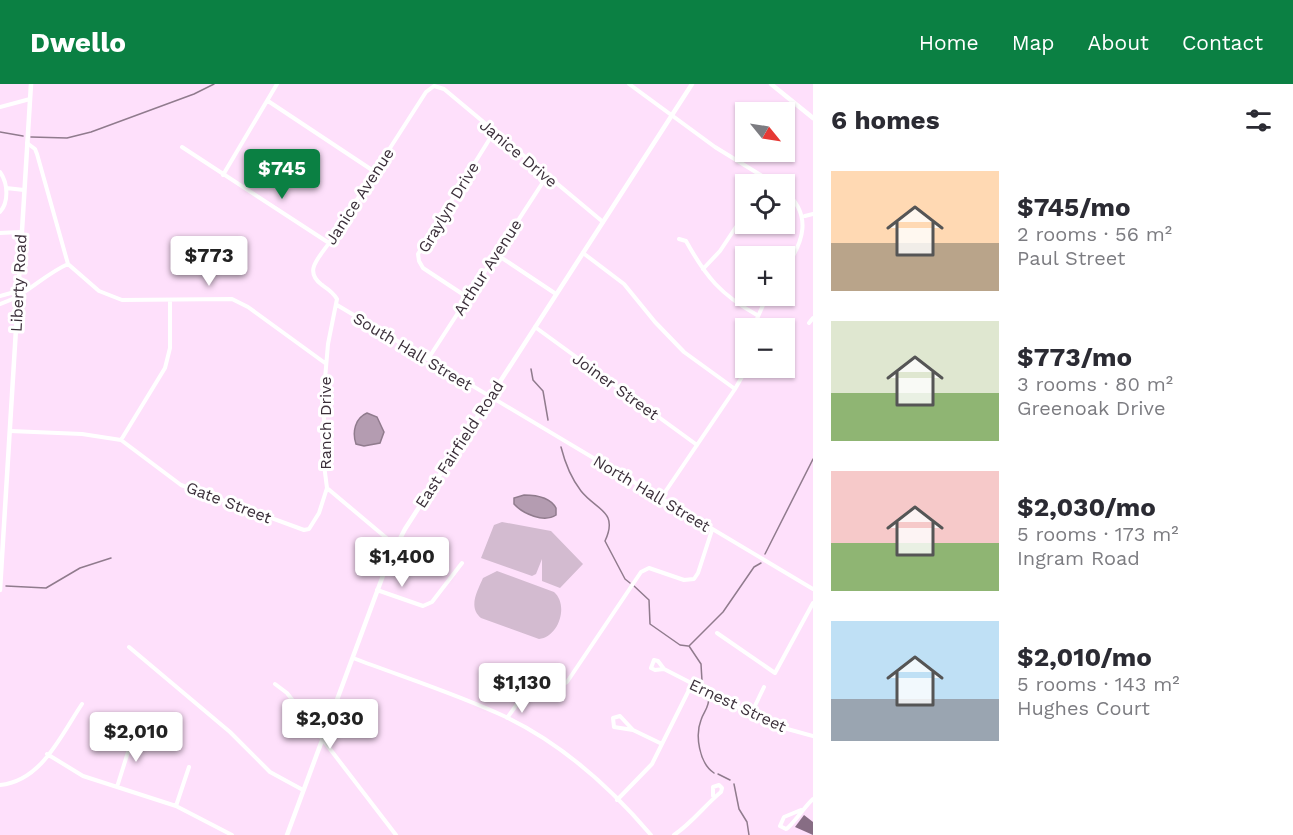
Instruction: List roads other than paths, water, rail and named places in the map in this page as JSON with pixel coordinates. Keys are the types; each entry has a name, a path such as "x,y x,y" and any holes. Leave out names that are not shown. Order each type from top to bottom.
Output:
{"main road":[{"name":"Liberty Road","path":"0,590 31,84"},
{"name":"East Fairfield Road","path":"287,835 377,590 396,546 417,509 692,84"},
{"path":"771,84 813,118"}],"street":[{"path":"224,175 278,84"},
{"path":"629,84 673,114 715,147 758,174"},
{"name":"Janice Drive","path":"434,86 444,90 603,222"},
{"name":"Janice Avenue","path":"337,305 334,294 314,279 313,268 426,92 434,86"},
{"path":"0,107 30,99"},
{"path":"268,101 375,172"},
{"name":"Graylyn Drive","path":"467,297 423,268 418,254 494,132"},
{"path":"27,143 37,154 68,264 99,291 116,299 232,299 248,307 326,363"},
{"path":"182,147 329,243"},
{"path":"0,172 5,179 6,188 5,204 0,212"},
{"name":"Arthur Avenue","path":"428,359 547,176"},
{"path":"6,188 24,190"},
{"path":"795,199 805,216 804,239 795,253"},
{"path":"805,216 813,214"},
{"path":"702,269 720,251 735,228"},
{"path":"0,233 21,232"},
{"path":"679,238 686,242 702,269 726,296 758,315"},
{"path":"583,253 624,284 655,322 684,351 735,389"},
{"path":"496,254 556,294"},
{"path":"0,304 18,296 56,269 68,264"},
{"path":"0,296 11,293 18,296"},
{"path":"121,440 165,368 170,348 170,300"},
{"name":"South Hall Street","path":"337,305 490,397"},
{"name":"Ranch Drive","path":"337,305 326,363 323,457 327,488 396,546"},
{"path":"757,318 762,306"},
{"path":"809,323 813,318"},
{"name":"Joiner Street","path":"535,327 697,445"},
{"path":"661,498 741,378"},
{"name":"North Hall Street","path":"490,397 813,589"},
{"name":"Gate Street","path":"10,431 82,434 121,440 182,485 304,530 309,529 315,521 327,488"},
{"path":"507,718 538,675 560,686 567,682 641,572 649,568 684,580 694,579 698,574 712,530"},
{"path":"377,590 416,605 428,604 462,563"},
{"path":"717,633 775,673 813,603"},
{"path":"129,647 230,732 270,772 303,790"},
{"path":"353,658 507,718 567,754 651,835"},
{"name":"Ernest Street","path":"664,669 773,725 813,736"},
{"path":"275,684 287,693 396,835"},
{"path":"617,801 646,772 692,684"},
{"path":"751,714 764,687"},
{"path":"0,785 14,784 27,778 48,754 82,704"},
{"path":"633,730 620,716 613,718 614,727 633,730 662,744"},
{"path":"117,787 134,733"},
{"path":"48,754 83,776 176,806 232,835"},
{"path":"176,806 189,767"},
{"path":"674,835 700,815 713,796"},
{"path":"801,810 784,818 780,826 789,829 801,810 813,799"}],"waterway":[{"path":"31,137 67,138 91,132 194,94 214,84"},
{"path":"0,132 23,136"},
{"path":"531,369 533,380 543,391 548,420"},
{"path":"561,447 577,486 608,517 609,531 605,541 625,579 630,583"},
{"path":"765,554 813,459"},
{"path":"6,586 46,588 80,568 111,558"},
{"path":"702,681 701,664 689,646 723,612 754,567 761,563"},
{"path":"634,586 649,600 650,624 680,645 688,646"},
{"path":"709,697 698,733 702,756 714,773"},
{"path":"718,774 730,780"},
{"path":"734,784 739,809 747,822 749,835"}]}
